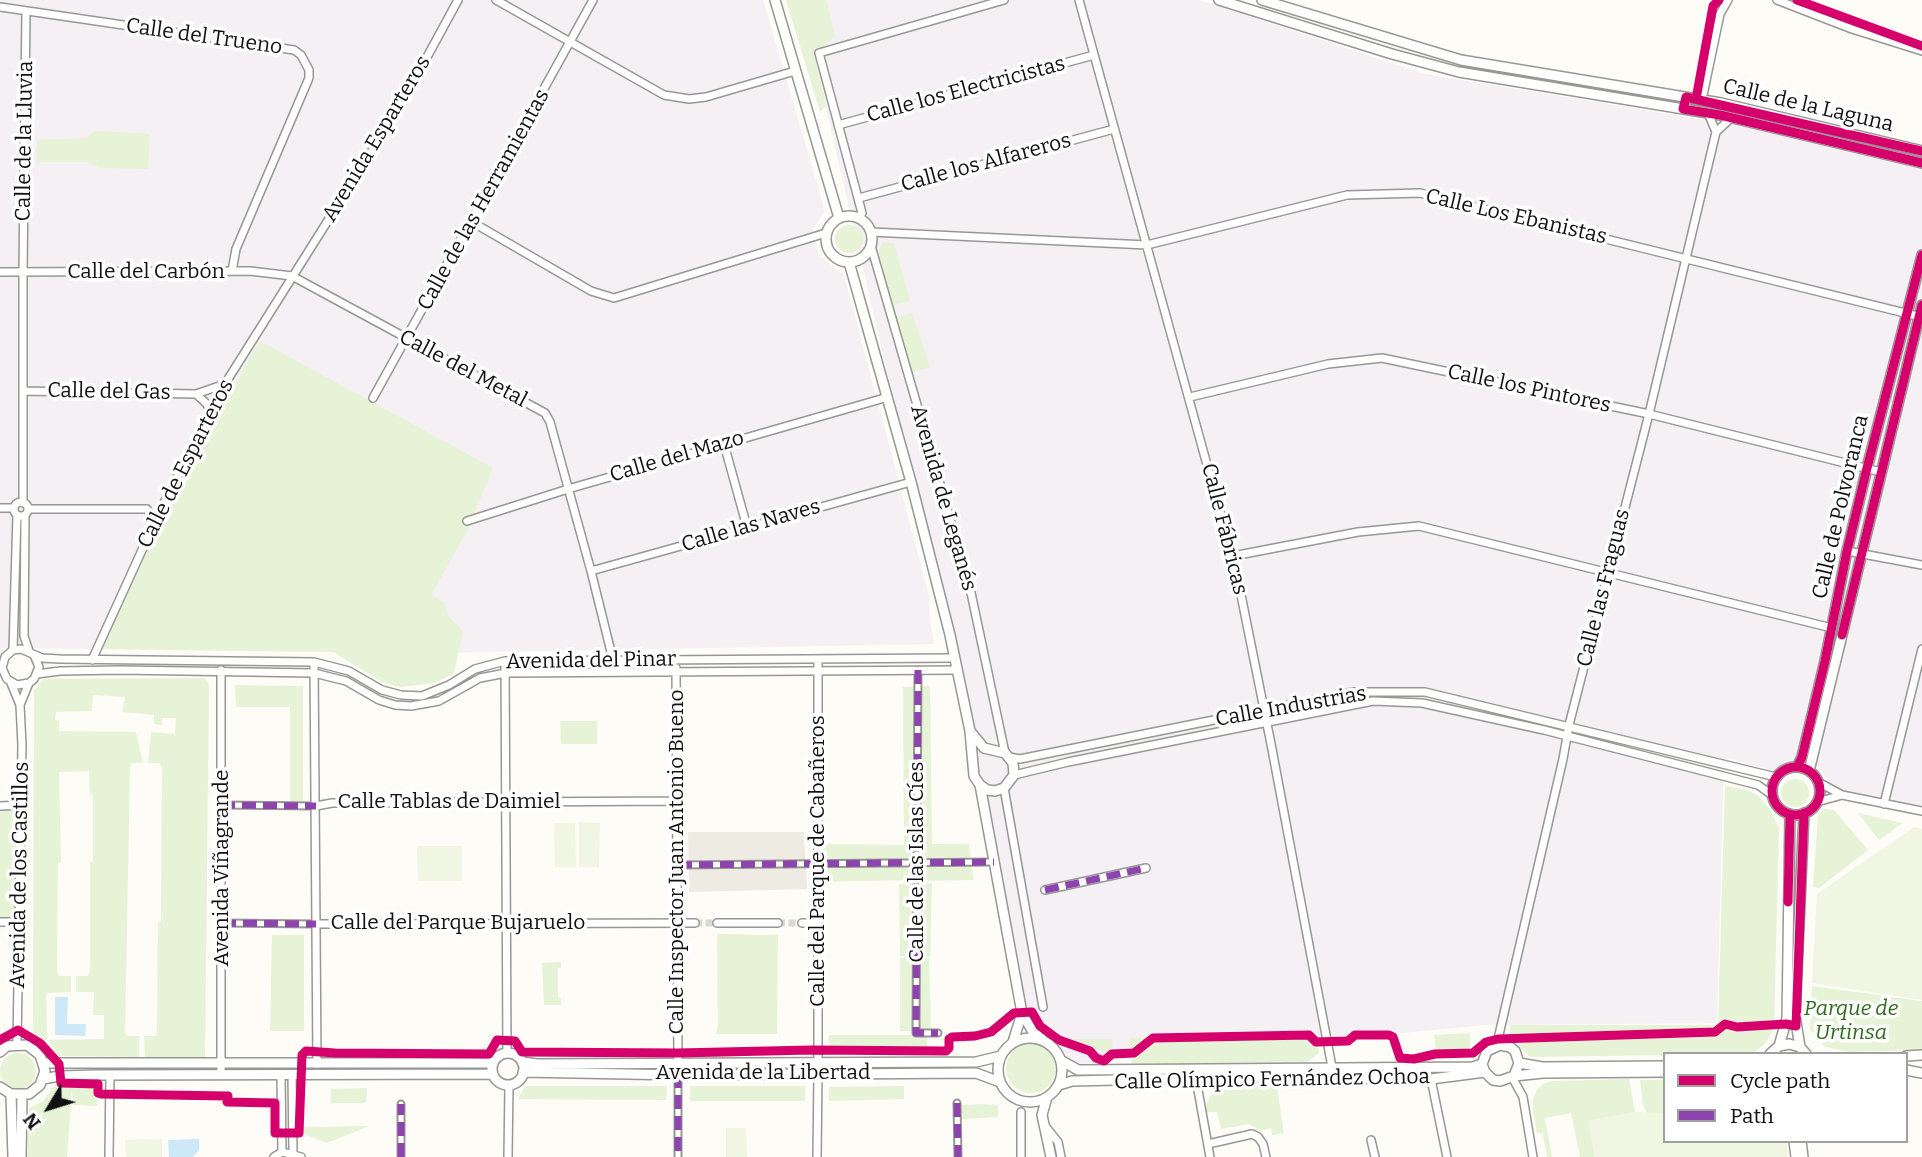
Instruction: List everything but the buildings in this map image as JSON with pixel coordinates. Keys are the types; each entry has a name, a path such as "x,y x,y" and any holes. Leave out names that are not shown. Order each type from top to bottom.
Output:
{"street":[{"name":"Avenida Esparteros","path":"292,276 402,103 458,0"},
{"path":"496,0 664,95 689,99 706,97 795,71"},
{"name":"Calle de las Herramientas","path":"373,398 593,0"},
{"path":"775,0 839,218"},
{"path":"858,218 862,213 859,198 819,53 1004,0"},
{"name":"Calle de la Laguna","path":"1219,0 1459,72 1708,113 1920,164"},
{"name":"Calle de la Laguna","path":"1262,0 1461,60 1702,100 1922,150"},
{"path":"1702,100 1720,14 1728,0"},
{"path":"1777,0 1852,29 1922,51"},
{"name":"Calle Fábricas","path":"1080,1 1233,556 1332,1067"},
{"name":"Calle del Trueno","path":"0,7 294,50 301,55 309,70 309,78 236,249 232,271"},
{"name":"Calle de la Lluvia","path":"23,272 26,11"},
{"name":"Calle los Electricistas","path":"838,125 1094,55"},
{"path":"1708,113 1716,132 1731,118"},
{"name":"Calle los Alfareros","path":"859,198 1114,128"},
{"name":"Calle las Fraguas","path":"1500,1045 1498,1039 1569,725 1716,132"},
{"name":"Calle Los Ebanistas","path":"871,232 1147,245 1347,195 1420,193 1921,316"},
{"path":"851,216 858,218 871,232 871,246 864,256 849,262 833,256 828,249 826,233 833,221 851,216"},
{"path":"472,222 591,290 614,298 826,233"},
{"name":"Avenida de Leganés","path":"871,246 970,588 1007,755"},
{"name":"Calle de Polvoranca","path":"1797,767 1802,757 1867,468 1922,255"},
{"name":"Avenida de Leganés","path":"849,262 911,482 971,731 974,766"},
{"name":"Calle del Carbón","path":"0,272 232,271 292,276"},
{"path":"13,650 21,510 23,272"},
{"name":"Calle del Metal","path":"292,276 548,416 615,660 616,672"},
{"name":"Calle de Esparteros","path":"92,660 156,519 210,411 292,276"},
{"name":"Calle de Polvoranca","path":"1810,771 1922,305"},
{"name":"Calle los Pintores","path":"1190,397 1328,363 1382,358 1648,414 1881,472"},
{"name":"Calle del Gas","path":"23,391 196,394 225,384"},
{"name":"Calle del Gas","path":"196,394 207,404 210,411"},
{"name":"Calle del Mazo","path":"467,521 568,489 888,397"},
{"path":"724,444 747,527"},
{"name":"Calle las Naves","path":"591,571 911,482"},
{"path":"0,508 147,509 165,501"},
{"path":"147,509 156,519"},
{"path":"21,510 24,636 38,667 37,674 29,683 11,683 2,674 3,657 13,650 31,653"},
{"path":"1233,556 1358,532 1419,526 1832,628"},
{"path":"1847,551 1922,565"},
{"path":"1884,804 1922,649"},
{"name":"Avenida del Pinar","path":"31,653 41,657 92,660 314,662 349,671 382,690 401,695 422,696 449,685 475,669 506,661 954,658"},
{"name":"Calle del Parque de Cabañeros","path":"817,1157 818,659"},
{"name":"Calle Inspector Juan Antonio Bueno","path":"676,660 678,1064"},
{"path":"506,661 507,1053"},
{"name":"Avenida Viñagrande","path":"221,662 221,1075"},
{"path":"314,662 317,1064"},
{"name":"Calle de las Islas Cíes","path":"918,670 916,1032 939,1033"},
{"name":"Avenida del Pinar","path":"37,674 60,671 314,673 346,681 379,700 394,705 411,706 439,701 480,678 506,673 957,670"},
{"name":"Avenida de los Castillos","path":"11,683 20,705 22,805 17,1044"},
{"name":"Avenida de los Castillos","path":"20,705 29,683"},
{"name":"Calle Industrias","path":"1007,755 1020,759 1363,691 1425,692 1776,777"},
{"name":"Calle Industrias","path":"1014,775 1373,701 1422,703 1567,736 1758,785 1772,795"},
{"path":"971,731 984,748 1007,755 1013,762 1014,775 985,812"},
{"path":"995,750 978,758 974,766 974,776 979,785 985,812 1022,1013 1034,1032 1051,1045 1062,1061 1062,1077 1059,1085 1048,1097 1043,1120 1051,1157"},
{"path":"1842,795 1817,802 1804,813 1790,814 1777,806 1772,795 1776,777 1789,768 1797,767 1810,771 1818,782 1842,795 1922,811"},
{"path":"1817,802 1818,782"},
{"path":"979,785 1000,790"},
{"path":"1000,790 1043,1007"},
{"name":"Calle Tablas de Daimiel","path":"221,806 678,801"},
{"path":"0,806 22,805"},
{"path":"1803,1050 1795,1016 1804,813"},
{"path":"1779,1046 1787,1018 1790,814"},
{"path":"678,865 994,862"},
{"path":"1045,890 1146,868"},
{"path":"0,922 20,922"},
{"name":"Calle del Parque Bujaruelo","path":"222,923 695,923"},
{"path":"717,923 778,923"},
{"path":"802,923 818,923"},
{"path":"1013,1042 1022,1013"},
{"path":"1042,1039 1023,1038 1013,1042 1000,1056 998,1073 1000,1082 1012,1097 1030,1102 1048,1097"},
{"path":"1772,1052 1779,1046 1789,1044 1803,1050"},
{"path":"0,1052 7,1046 27,1045 34,1049 44,1063 43,1079 35,1090 22,1096 11,1094 0,1087"},
{"path":"1533,1157 1523,1097 1513,1077 1519,1063 1515,1051 1500,1045 1487,1051 1484,1068 1493,1080 1500,1081 1513,1077 1543,1073 1663,1072"},
{"path":"507,1053 516,1055 523,1067 518,1081 509,1085 499,1082 493,1073 493,1063 499,1056 507,1053"},
{"name":"Avenida de la Libertad","path":"523,1067 678,1074 976,1062 1000,1056"},
{"name":"Calle Olímpico Fernández Ochoa","path":"1062,1061 1078,1070 1244,1077 1431,1079 1484,1068"},
{"path":"44,1063 493,1063"},
{"path":"1519,1063 1542,1067 1663,1066"},
{"name":"Avenida de la Libertad","path":"523,1067 537,1064 678,1064 818,1068 976,1073 1000,1082"},
{"name":"Calle Olímpico Fernández Ochoa","path":"1059,1085 1072,1081 1332,1067 1484,1068"},
{"path":"43,1079 110,1074 281,1076 493,1073"},
{"path":"108,1157 110,1074"},
{"path":"678,1074 678,1157"},
{"path":"1198,1074 1210,1157"},
{"path":"274,1157 282,1152 297,1155 292,1075"},
{"path":"281,1076 282,1152"},
{"path":"1431,1079 1447,1157"},
{"path":"508,1157 509,1085"},
{"path":"11,1094 13,1157"},
{"path":"21,1157 22,1096"},
{"path":"957,1102 958,1157"},
{"path":"1030,1102 1058,1142 1062,1157"},
{"path":"401,1104 401,1157"},
{"path":"1021,1112 1021,1157"},
{"path":"1208,1144 1252,1134 1263,1143 1265,1157"},
{"path":"1371,1140 1375,1157"}],"shaded area":[{"path":"0,0 763,0 825,211 813,229 819,255 844,275 929,596 934,644 426,653 0,648"},
{"path":"801,0 1199,0 1425,74 1735,125 1922,165 1922,808 1837,792 1818,767 1792,760 1773,770 1728,758 1723,787 1717,1023 1487,1025 1031,1068 980,774"},
{"path":"688,832 804,832 807,889 689,892"}],"green space":[{"path":"786,0 826,0 835,35 819,53 816,64 826,106 820,112"},
{"path":"94,131 150,134 148,169 99,168 87,162 37,162 37,140 87,138"},
{"path":"849,225 859,229 863,239 859,249 849,253 839,249 835,239 839,229"},
{"path":"883,242 894,244 910,301 893,305 878,253"},
{"path":"912,313 930,367 913,372 896,318"},
{"path":"260,341 493,468 468,529 431,595 444,602 448,616 463,631 454,673 436,683 399,687 382,682 333,652 102,649 186,468"},
{"path":"204,678 209,684 205,1058 145,1061 144,1036 156,1036 157,1031 158,922 161,922 162,768 160,763 148,763 151,732 175,734 176,718 163,718 162,725 154,724 154,715 122,712 125,697 93,695 92,711 56,712 55,720 59,721 59,731 136,732 143,763 131,763 130,768 125,1031 127,1036 139,1036 139,1057 57,1056 49,1040 104,1039 104,1015 93,1015 94,992 76,992 76,976 88,976 90,971 93,795 90,794 89,771 59,772 61,862 58,863 57,971 59,976 71,976 71,992 46,993 45,1040 33,1033 34,690 44,679"},
{"path":"235,685 303,686 303,803 290,803 290,707 236,707"},
{"path":"916,686 913,859 821,860 821,844 904,845 903,687"},
{"path":"920,686 930,686 932,844 969,844 971,859 934,862 920,859"},
{"path":"560,721 597,721 597,744 561,744"},
{"path":"1795,779 1805,783 1809,793 1805,803 1795,807 1785,803 1781,793 1785,783"},
{"path":"1725,786 1750,791 1758,796 1770,809 1779,828 1774,1028 1765,1044 1755,1052 1530,1057 1510,1037 1510,1025 1718,1025"},
{"path":"22,805 20,922 0,922 0,806"},
{"path":"1824,809 1834,810 1868,850 1819,888 1813,887 1818,815"},
{"path":"1858,813 1902,823 1879,840"},
{"path":"579,822 600,823 599,867 579,867"},
{"path":"554,823 575,823 576,867 555,867"},
{"path":"1914,827 1922,829 1922,1000 1812,983 1817,894"},
{"path":"417,846 462,846 462,881 418,881"},
{"path":"919,865 971,865 974,880 919,881"},
{"path":"822,866 913,866 913,880 822,882"},
{"path":"914,883 914,956 916,883 932,883 930,957 924,957 929,958 931,1030 919,1030 917,1027 914,1031 900,1031 900,958 910,957 900,956 899,884"},
{"path":"717,934 778,935 777,1034 716,1034"},
{"path":"272,935 304,935 304,1031 270,1031"},
{"path":"561,962 561,968 558,968 558,997 561,998 561,1005 544,1005 542,963"},
{"name":"Parque de Urtinsa","path":"1812,986 1922,1001 1922,1050 1849,1052 1825,1047 1810,1029"},
{"path":"1470,1033 1470,1049 1436,1050 1434,1035"},
{"path":"829,1035 927,1035 927,1049 829,1050"},
{"path":"1317,1036 1319,1053 1305,1064 1132,1065 1129,1038"},
{"path":"1065,1039 1112,1039 1113,1052 1067,1047"},
{"path":"1031,1043 1049,1050 1056,1068 1049,1086 1031,1093 1013,1086 1006,1068 1013,1050"},
{"path":"18,1053 31,1058 36,1071 31,1084 18,1089 5,1084 0,1071 5,1058"},
{"path":"1629,1079 1635,1112 1589,1121 1595,1157 1580,1157 1571,1113 1545,1118 1552,1157 1547,1157 1543,1133 1537,1133 1533,1112 1533,1099 1543,1084 1552,1081"},
{"path":"1640,1080 1663,1080 1663,1139 1657,1113 1646,1113"},
{"path":"55,1085 97,1085 97,1106 73,1105 72,1089 67,1157 27,1157 29,1108 43,1101"},
{"path":"525,1086 667,1086 666,1100 518,1099"},
{"path":"690,1086 805,1086 805,1101 690,1101"},
{"path":"904,1086 904,1099 829,1101 829,1087"},
{"path":"1225,1086 1258,1086 1258,1089 1277,1087 1284,1133 1272,1135 1271,1128 1261,1131 1249,1124 1221,1129 1217,1112 1206,1112 1206,1105 1212,1093"},
{"path":"367,1088 366,1103 331,1103 331,1089"},
{"path":"961,1105 998,1105 998,1117 962,1119"},
{"path":"1635,1112 1663,1113 1663,1143 1786,1143 1787,1157 1595,1157 1588,1121"},
{"path":"369,1126 327,1143 301,1133 303,1127"},
{"path":"726,1128 746,1128 747,1157 726,1157"},
{"path":"162,1139 162,1157 126,1157 125,1140"},
{"path":"1664,1143 1786,1143 1787,1157 1667,1157"}],"water":[{"path":"55,997 68,997 67,1024 86,1024 85,1036 55,1035"},
{"path":"199,1139 199,1150 193,1157 169,1157 168,1140"}],"tunnel":[{"path":"695,923 717,923"},
{"path":"778,923 802,923"}],"marked path":[{"path":"918,670 916,1033 938,1033"},
{"path":"221,805 316,806"},
{"path":"678,865 994,862"},
{"path":"1045,890 1146,868"},
{"path":"222,923 316,924"},
{"path":"678,1074 678,1157"},
{"path":"957,1103 958,1157"},
{"path":"401,1104 401,1157"}],"cycle path":[{"path":"1696,99 1713,6 1719,0"},
{"path":"1797,0 1922,46"},
{"path":"1922,151 1686,97 1683,109 1720,115 1922,163"},
{"path":"1797,767 1802,757 1825,661 1867,468 1922,255"},
{"path":"1842,635 1922,305"},
{"path":"1796,767 1813,774 1820,791 1813,808 1796,815 1779,808 1772,791 1779,774 1796,767"},
{"path":"0,1040 18,1030 40,1043 59,1064 61,1083 98,1084 98,1093 101,1094 228,1096 227,1102 275,1103 275,1133 299,1133 302,1055 306,1051 489,1054 497,1040 515,1041 522,1052 946,1051 952,1037 991,1032 1014,1013 1032,1012 1040,1026 1059,1040 1090,1051 1096,1058 1104,1061 1112,1054 1134,1053 1153,1038 1309,1035 1316,1042 1348,1041 1355,1035 1389,1035 1393,1037 1400,1058 1414,1059 1435,1054 1473,1053 1486,1042 1498,1039 1715,1032 1725,1024 1737,1027 1786,1024 1796,1026 1804,813"},
{"path":"1788,902 1790,814"}]}
